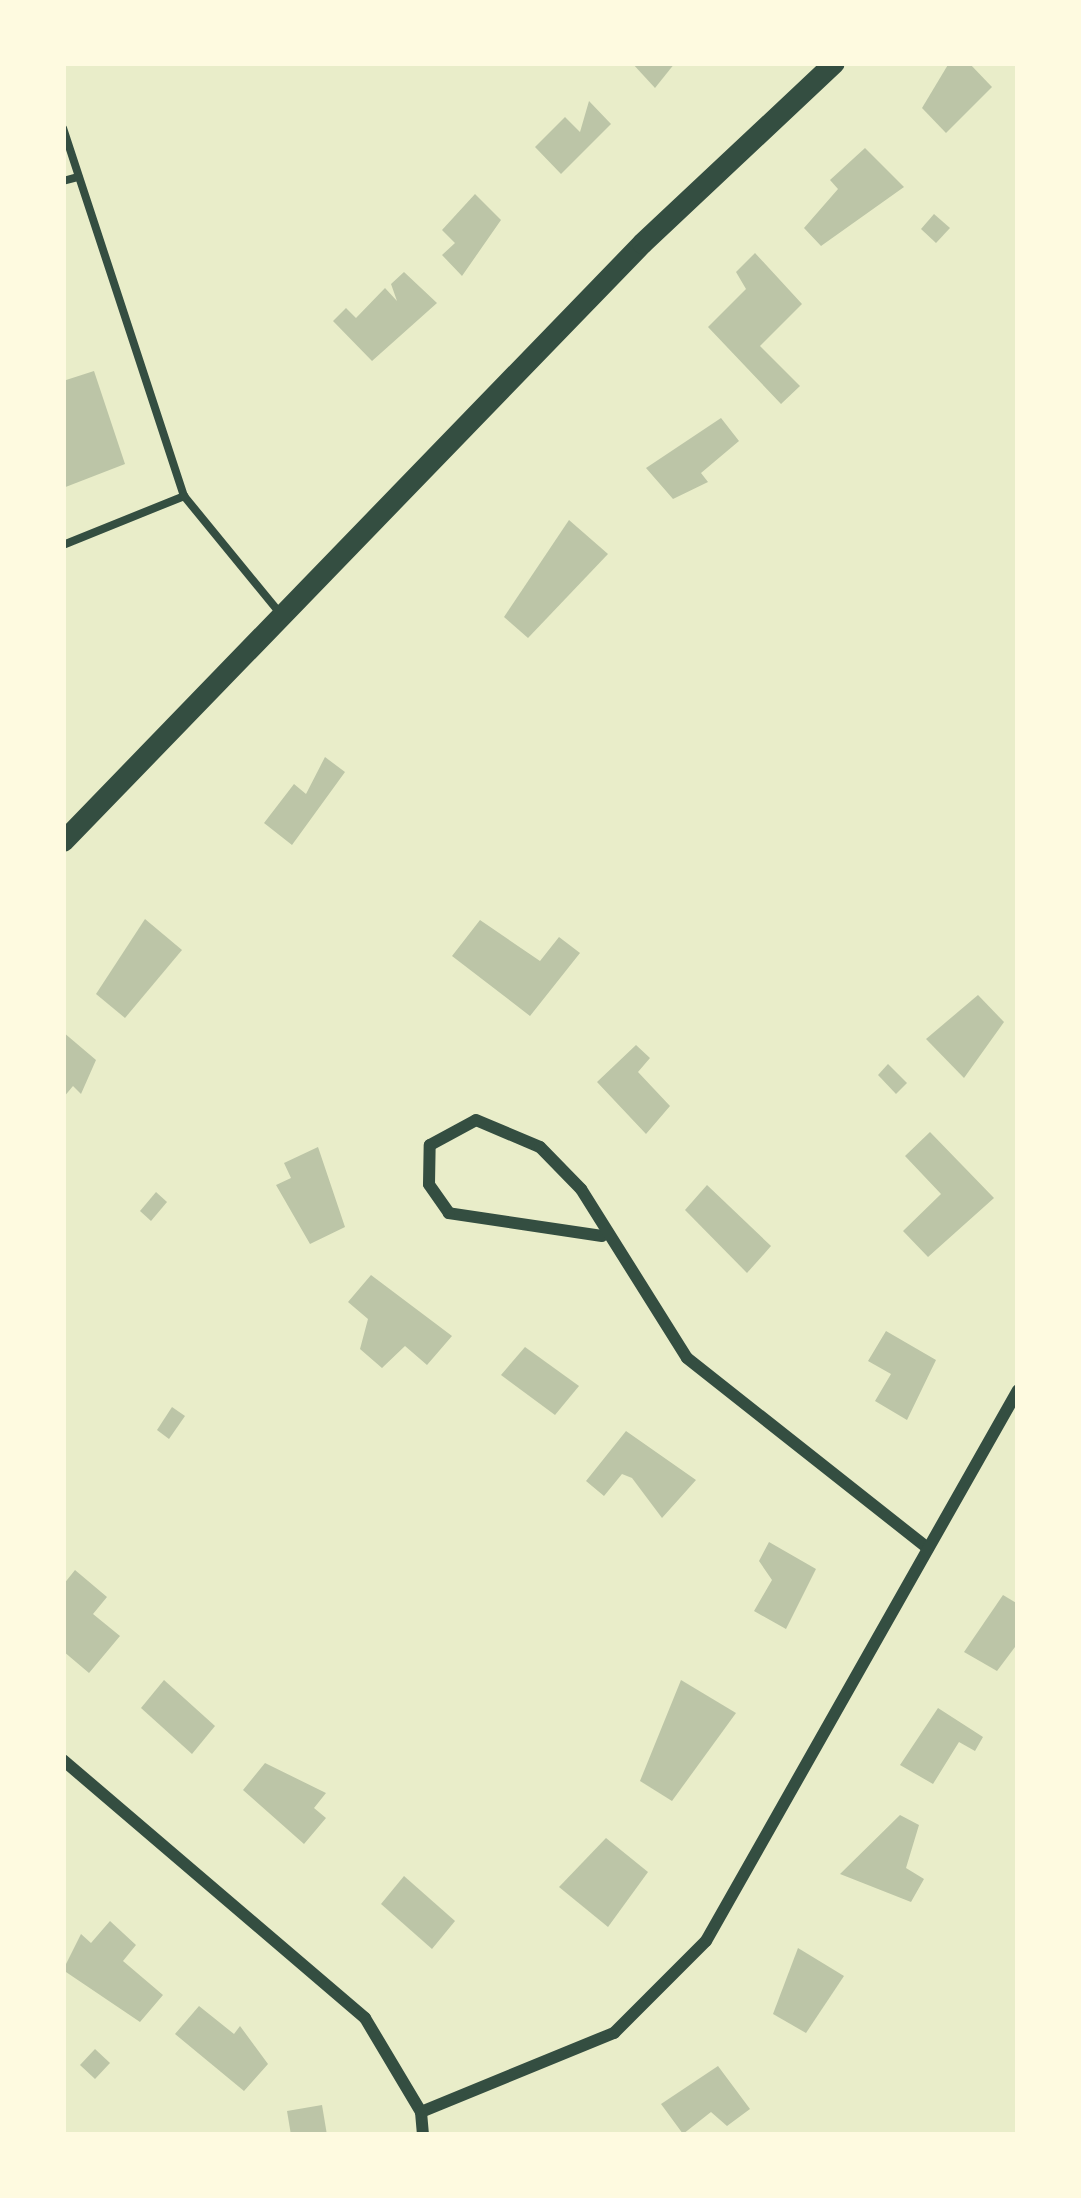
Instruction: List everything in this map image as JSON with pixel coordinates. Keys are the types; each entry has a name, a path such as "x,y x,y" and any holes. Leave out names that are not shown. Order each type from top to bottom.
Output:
{"main road":[{"path":"63,841 278,611 834,63"}],"street":[{"path":"602,1236 449,1213 428,1184 430,1144 476,1120 516,1129 581,1190 602,1236 719,1390 928,1548"},
{"path":"421,2112 614,2033 706,1942 1018,1390"},
{"path":"63,1760 350,2004 421,2112 423,2135"}],"lane":[{"path":"63,128 184,496 278,611"},
{"path":"63,181 78,177"},
{"path":"63,545 184,496"}],"building":[{"path":"632,63 675,63 655,88"},
{"path":"949,63 969,63 992,87 946,133 922,108"},
{"path":"589,101 611,124 561,174 535,147 565,117 580,132"},
{"path":"865,148 904,187 821,246 804,228 838,189 830,180"},
{"path":"475,194 501,220 462,276 442,255 455,243 442,230"},
{"path":"934,214 950,228 936,243 921,229"},
{"path":"755,253 802,304 760,346 800,386 781,404 708,327 746,289 736,272"},
{"path":"404,272 437,303 372,361 333,321 346,308 356,318 385,288 397,301 391,284"},
{"path":"94,371 125,464 63,488 63,381"},
{"path":"721,418 739,441 701,473 708,482 673,499 646,468"},
{"path":"569,520 608,554 528,638 504,617"},
{"path":"325,757 345,772 292,845 264,823 294,784 306,794"},
{"path":"145,919 182,950 125,1018 96,994"},
{"path":"480,920 540,961 559,937 580,953 530,1016 452,956"},
{"path":"978,995 1004,1022 964,1078 926,1039"},
{"path":"63,1032 96,1060 81,1094 73,1086 63,1098"},
{"path":"636,1045 650,1058 638,1072 670,1106 646,1134 597,1082"},
{"path":"888,1064 907,1083 896,1094 878,1075"},
{"path":"930,1132 994,1198 928,1257 903,1231 941,1194 905,1156"},
{"path":"318,1147 345,1227 310,1244 276,1185 291,1178 284,1163"},
{"path":"707,1185 771,1246 747,1273 685,1210"},
{"path":"156,1192 167,1202 151,1221 140,1211"},
{"path":"371,1275 452,1336 427,1365 405,1346 382,1368 360,1349 368,1319 348,1302"},
{"path":"886,1331 936,1360 907,1420 875,1401 891,1374 868,1361"},
{"path":"525,1347 579,1386 555,1415 501,1375"},
{"path":"172,1407 185,1416 169,1439 157,1430"},
{"path":"626,1431 696,1480 662,1518 632,1478 622,1474 604,1496 586,1481"},
{"path":"769,1542 816,1569 786,1629 754,1611 772,1580 759,1561"},
{"path":"75,1570 107,1597 93,1614 120,1636 89,1673 63,1651 63,1585"},
{"path":"1003,1595 1018,1604 1018,1643 997,1671 964,1652"},
{"path":"164,1680 215,1726 192,1754 141,1708"},
{"path":"681,1680 736,1713 672,1801 640,1781"},
{"path":"938,1708 983,1737 975,1751 959,1742 933,1784 900,1765"},
{"path":"265,1763 326,1793 314,1808 326,1818 304,1844 243,1790"},
{"path":"900,1815 919,1825 906,1868 924,1879 911,1902 840,1874"},
{"path":"606,1838 648,1872 608,1927 559,1887"},
{"path":"404,1876 455,1921 432,1949 381,1904"},
{"path":"110,1921 136,1945 123,1961 163,1995 140,2022 63,1970 81,1934 91,1943"},
{"path":"798,1948 844,1976 806,2033 773,2014"},
{"path":"199,2006 234,2034 240,2026 268,2064 244,2091 175,2034"},
{"path":"95,2049 110,2063 95,2079 80,2065"},
{"path":"718,2066 750,2109 727,2126 711,2112 683,2134 661,2104"},
{"path":"322,2105 327,2135 291,2135 287,2111"}]}
